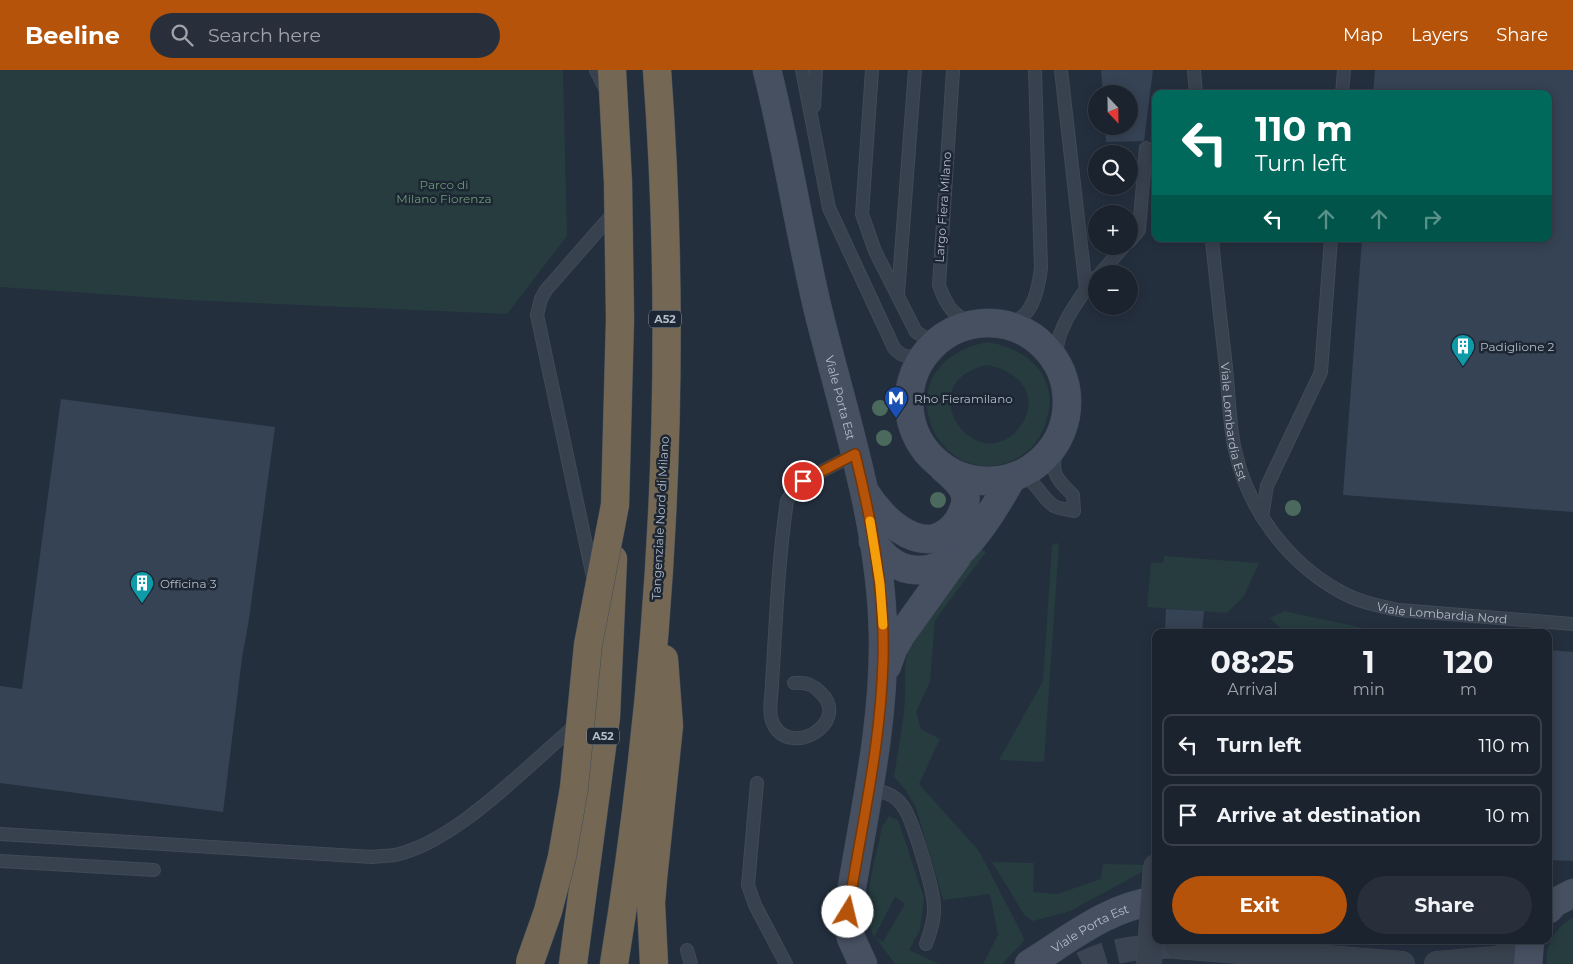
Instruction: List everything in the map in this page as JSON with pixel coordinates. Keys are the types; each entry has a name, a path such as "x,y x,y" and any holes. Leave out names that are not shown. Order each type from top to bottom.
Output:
{"highway":[{"name":"A52","path":"573,964 606,717 615,505 620,319 618,182 612,70"},
{"name":"Tangenziale Nord di Milano","path":"614,964 633,838 651,660 658,568 666,322 657,70"},
{"path":"530,964 548,911 562,857 574,788 588,645 615,505"},
{"path":"654,964 651,903 652,879 669,726 658,568"}],"street":[{"name":"Viale Porta Est","path":"767,70 802,243 864,490 874,541 883,633 882,684 869,788 848,912 850,938 863,964"},
{"path":"864,490 879,512 906,534 919,538 936,536 957,522 966,496 957,480 940,466 922,447 912,424 909,398 915,372 936,343 959,328 977,324 1005,324 1030,335 1050,352 1062,373 1068,397 1066,421 1056,444 1043,460 1012,478 996,481 979,481 960,476 940,466"},
{"path":"882,684 893,649 963,548 999,501 1012,478"},
{"path":"874,541 888,561 914,570 935,567 963,548"},
{"path":"1552,905 1573,893"},
{"name":"Viale Porta Est","path":"1029,964 1109,915 1138,904 1152,902"},
{"path":"1149,964 1152,922"},
{"path":"1436,964 1496,959 1511,955 1525,944"},
{"path":"1528,964 1530,944"},
{"path":"1177,946 1402,964"}],"lane":[{"path":"0,834 372,857 395,855 437,838 464,820 569,731 587,708 597,690 601,669 603,646 601,616 537,315 541,299 546,290 610,217 624,180 626,165 623,137 596,70"},
{"path":"802,70 829,208 894,348 903,356 909,357 936,343"},
{"path":"813,124 816,70"},
{"path":"872,70 862,214 872,244 920,336 936,343"},
{"path":"898,294 915,70"},
{"name":"Largo Fiera Milano","path":"953,70 939,285 949,308 966,322 977,324"},
{"path":"1005,324 1019,321 1029,310 1039,285 1041,268 1035,70"},
{"path":"1060,70 1086,289 1058,342 1057,353 1062,373"},
{"path":"1194,70 1196,90"},
{"path":"1342,90 1344,70"},
{"path":"1138,231 1146,148"},
{"name":"Viale Lombardia Est","path":"1212,242 1235,450 1251,496 1262,517 1290,554 1317,577"},
{"path":"1262,517 1267,486 1321,372 1331,242"},
{"path":"1108,265 1116,255"},
{"path":"1012,478 1030,480 1054,506 1074,511 1072,495 1060,482 1052,468 1056,444"},
{"path":"794,683 805,682 815,687 825,697 828,709 826,722 818,732 801,738 788,737 778,731 772,720 771,708 787,501 792,490 803,481 855,454"},
{"name":"Viale Lombardia Nord","path":"1317,577 1342,593 1372,605 1399,610 1573,624"},
{"path":"757,783 748,885 755,905 786,964"},
{"path":"869,788 897,799 907,812 933,892 933,924 926,944"},
{"path":"0,861 154,870"},
{"path":"687,950 691,964"}],"green space":[{"name":"Parco di Milano Fiorenza","path":"0,70 563,70 567,236 507,314 188,300 0,287"},
{"path":"988,342 1017,352 1039,369 1046,381 1049,394 1049,409 1045,425 1039,437 1031,448 1021,456 1009,462 982,466 958,458 940,442 929,420 927,396 935,373 955,354","holes":["986,365 997,367 1016,378 1027,393 1029,403 1022,424 1005,440 988,443 971,437 958,425 951,409 952,391 963,376"]},
{"path":"1059,543 1044,762 999,760 1043,681 1052,545"},
{"path":"979,548 986,552 935,620 930,682 916,712 921,729 940,739 919,784 979,851 1025,940 1002,964 983,964 998,935 990,894 943,900 916,808 905,789 894,777 903,716 906,659 910,644"},
{"path":"1164,556 1259,563 1244,596 1227,613 1147,607 1151,562 1163,563"},
{"path":"1284,611 1368,629 1281,629 1270,618"},
{"path":"889,816 898,820 924,898 920,930 909,950 939,964 895,964 876,938 883,942 905,904 895,897 874,937 868,912 868,897 882,827"},
{"path":"992,862 1034,863 1033,892 1057,894 1101,879 1103,864 1152,865 1070,911 1033,921 1025,916"},
{"path":"1573,917 1573,964 1547,964 1550,944 1552,944 1553,937 1561,926"}],"building":[{"path":"1101,70 1153,70 1144,141 1106,142 1106,135 1138,135 1138,85 1102,85"},
{"name":"Padiglione 2","path":"1375,70 1573,70 1573,512 1343,495 1362,242 1552,242 1552,90 1373,90"},
{"name":"Officina 3","path":"61,399 275,427 242,658 223,812 0,783 0,686 22,689"},
{"path":"1166,609 1204,611 1202,629 1165,629"},
{"path":"1552,650 1573,652 1573,861 1552,860"}],"tunnel":[{"path":"1082,964 1128,949 1177,946"}],"slow traffic":[{"path":"870,521 880,584 883,625"}],"place":[{"name":"Padiglione 2","path":"1463,367"},
{"name":"Rho Fieramilano","path":"896,419"},
{"name":"Officina 3","path":"142,604"}],"route":[{"path":"803,481 855,454 874,541 880,584 883,660 877,739 848,912"}]}
